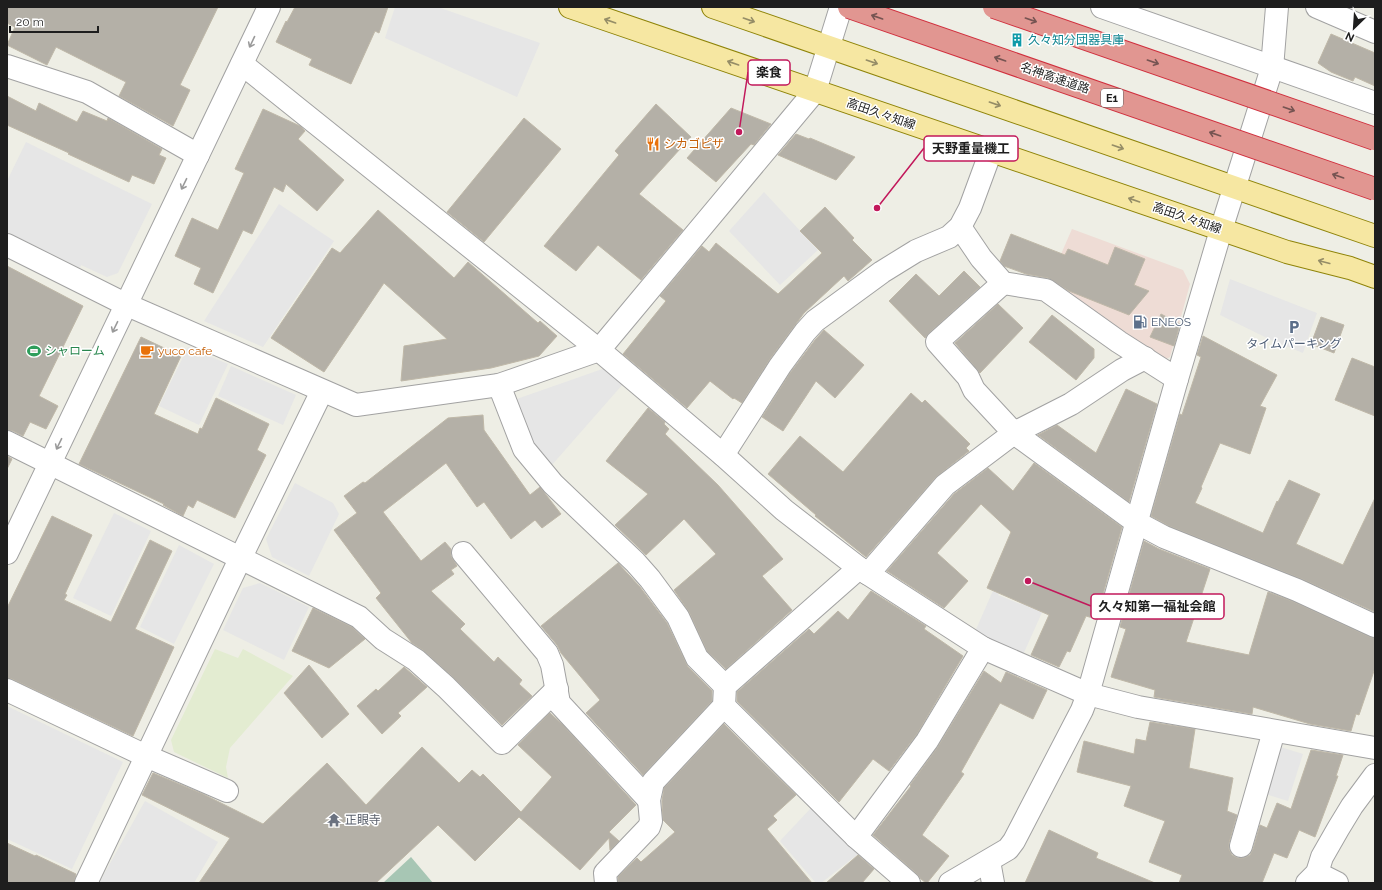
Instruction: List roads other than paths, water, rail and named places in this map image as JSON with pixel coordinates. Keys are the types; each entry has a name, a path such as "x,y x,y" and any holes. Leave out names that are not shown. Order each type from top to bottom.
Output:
{"highway":[{"name":"名神高速道路","path":"848,7 1375,189"},
{"path":"994,7 1375,139"}],"main road":[{"name":"高田久々知線","path":"570,7 1221,230 1287,252 1350,268 1375,277"},
{"path":"712,7 1375,236"}],"street":[{"path":"7,553 125,304 269,7"},
{"path":"7,245 125,304 356,405 499,385 599,350 815,91 841,7"},
{"path":"1102,7 1375,103"},
{"path":"950,883 1008,850 1082,710 1088,694 1177,379 1234,187 1272,68 1277,7"},
{"path":"1317,7 1375,32"},
{"path":"242,64 599,350 723,455 784,510 863,571 983,648 1088,694 1138,707 1274,731 1374,743"},
{"path":"7,66 87,92 198,155"},
{"path":"723,455 780,366 815,321 882,272 916,251 949,237 960,227 970,208 991,151"},
{"path":"960,227 981,258 1003,283 1046,290 1119,342 1177,379"},
{"path":"1350,268 1375,283"},
{"path":"1003,283 936,342 968,377 974,390 1014,433 1136,522 1164,537 1297,590 1375,626"},
{"path":"606,883 605,873 649,827 651,821 649,800 653,782 724,696 863,571 945,485 1014,433 1071,404 1122,370 1144,358"},
{"path":"499,385 524,449 553,484 635,562 650,579 678,617 697,658 724,696 856,837 909,883"},
{"path":"86,883 240,559 322,391"},
{"path":"7,442 359,617 383,639 416,660 460,700 502,743 556,690"},
{"path":"463,553 547,653 552,665 559,703 564,710 649,800"},
{"path":"856,837 927,741 983,648"},
{"path":"7,690 146,756 227,791"},
{"path":"1241,846 1274,731"},
{"path":"1337,883 1312,878 1322,857 1352,806 1375,775"},
{"path":"989,861 993,883"}],"place":[{"name":"久々知分団器具庫","path":"1017,40"},
{"name":"楽食","path":"739,132"},
{"name":"シカゴピザ","path":"653,144"},
{"name":"天野重量機工","path":"877,208"},
{"name":"ENEOS","path":"1140,322"},
{"name":"タイムパーキング","path":"1294,327"},
{"name":"シャローム","path":"34,351"},
{"name":"yuco cafe","path":"147,351"},
{"name":"久々知第一福祉会館","path":"1028,581"},
{"name":"正眼寺","path":"334,820"}]}
